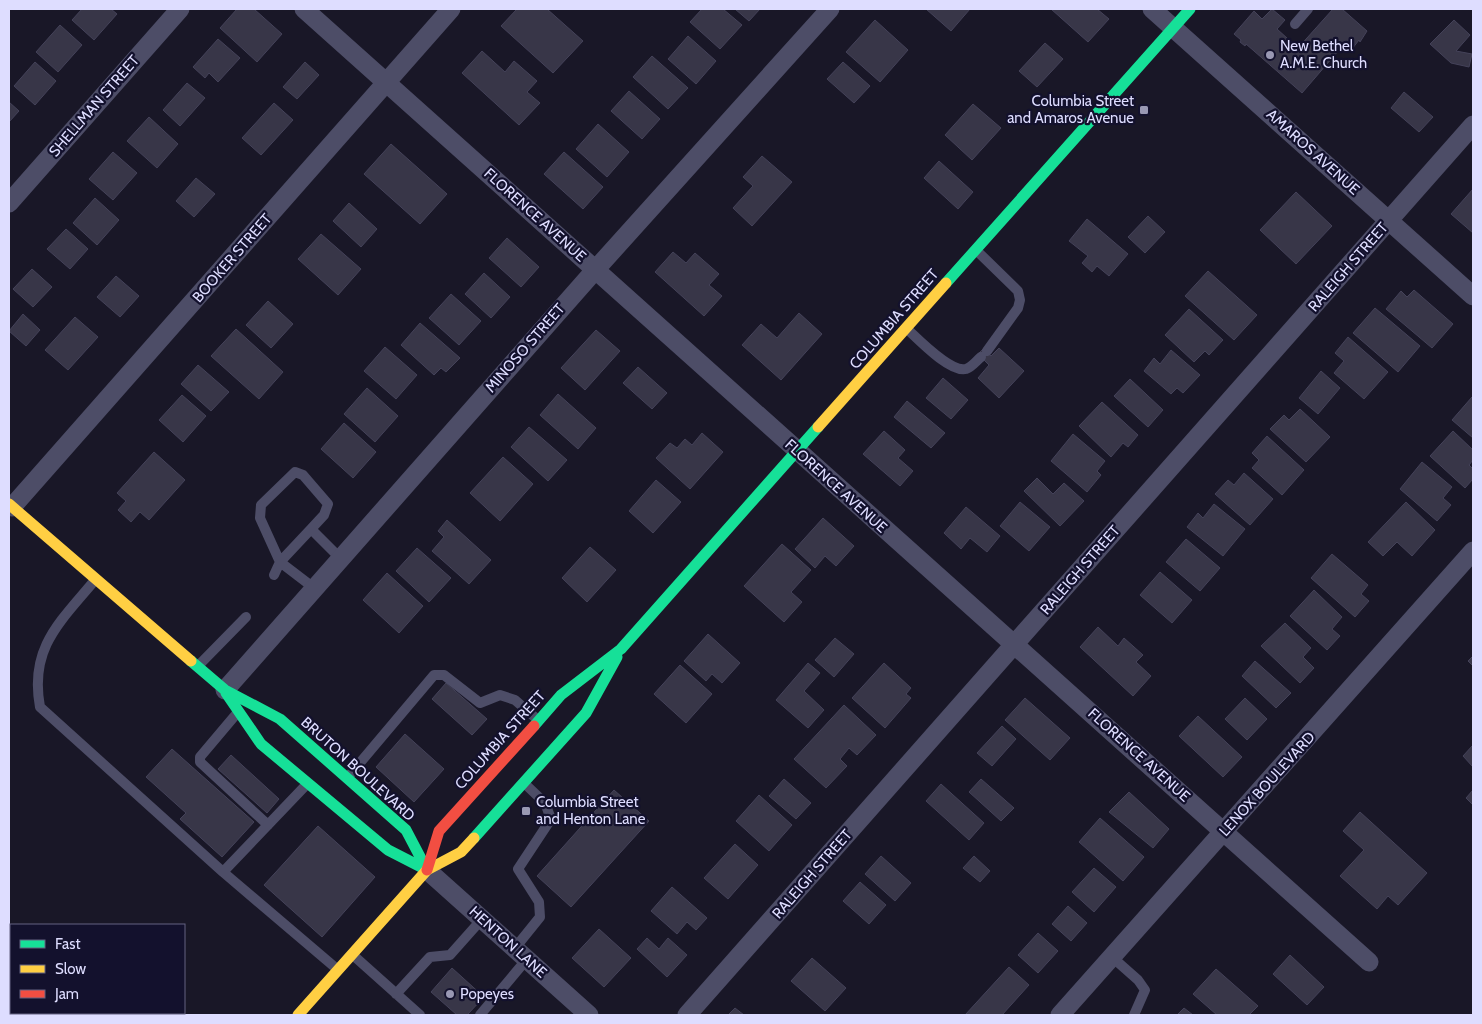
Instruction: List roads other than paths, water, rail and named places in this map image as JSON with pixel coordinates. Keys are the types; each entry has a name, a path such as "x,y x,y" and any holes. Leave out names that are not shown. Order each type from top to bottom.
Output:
{"street":[{"name":"SHELLMAN STREET","path":"9,203 180,9"},
{"name":"FLORENCE AVENUE","path":"304,9 596,268 797,451 1225,831 1369,962"},
{"name":"BOOKER STREET","path":"10,506 452,9"},
{"name":"MINOSO STREET","path":"225,690 596,268 830,9"},
{"name":"AMAROS AVENUE","path":"1152,9 1473,296"},
{"name":"COLUMBIA STREET","path":"427,870 439,831 561,695 621,649 1190,9"},
{"name":"RALEIGH STREET","path":"687,1015 1473,126"},
{"name":"BRUTON BOULEVARD","path":"10,506 225,690 280,719 406,830 427,870"},
{"name":"LENOX BOULEVARD","path":"1060,1015 1473,551"},
{"name":"COLUMBIA STREET","path":"298,1015 351,953 427,870 461,852 586,713 621,649"},
{"name":"BRUTON BOULEVARD","path":"225,690 261,744 388,850 427,870"},
{"name":"HENTON LANE","path":"427,870 589,1015"}],"lane":[{"path":"1294,24 1308,9"},
{"path":"906,328 954,368 966,369 984,354 1018,308 1020,300 1018,291 975,249"},
{"path":"274,575 280,562 324,515 328,504 303,475 295,472 260,505 260,518 280,562 314,588"},
{"path":"311,529 341,558"},
{"path":"96,579 53,631 39,661 36,687 40,707 224,872 337,969"},
{"path":"197,667 246,617"},
{"path":"347,778 434,675 444,675 480,704 500,695 515,700 538,720"},
{"path":"238,711 200,757 200,762 268,826"},
{"path":"480,1015 521,954 540,917 539,902 518,869 552,819 545,803 524,782"},
{"path":"224,872 308,783"},
{"path":"396,994 430,957 450,955 456,950 482,919"},
{"path":"351,953 420,1015"},
{"path":"1112,958 1138,980 1145,990 1134,1015"}],"place":[{"name":"New Bethel A.M.E. Church","path":"1270,55"},
{"name":"Columbia Street and Amaros Avenue","path":"1144,110"},
{"name":"Columbia Street and Henton Lane","path":"526,811"},
{"name":"Popeyes","path":"450,994"}]}
